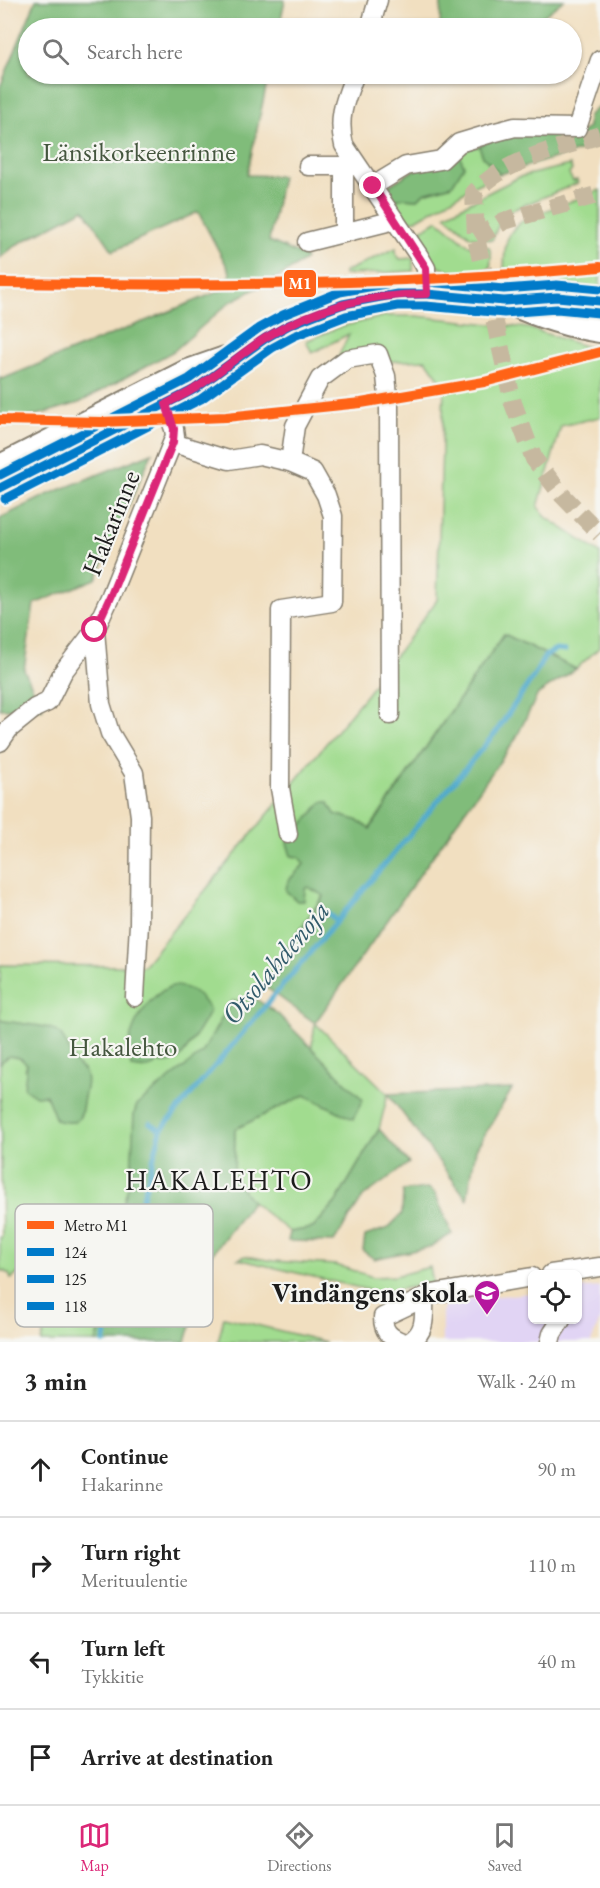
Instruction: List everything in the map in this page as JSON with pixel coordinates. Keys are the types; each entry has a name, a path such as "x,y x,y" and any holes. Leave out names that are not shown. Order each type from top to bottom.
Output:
{"main road":[{"path":"0,466 161,395 195,389 246,351 289,325 343,304 381,296 427,294 504,301 558,297 600,301"},
{"path":"504,301 573,327 600,331"},
{"path":"0,488 161,395"}],"street":[{"path":"373,18 378,0"},
{"path":"373,186 406,166 441,160 459,143 492,133 515,127 577,128 600,60"},
{"path":"344,233 351,166 340,130 341,111 351,84"},
{"path":"308,166 351,166 373,186 426,268 427,294"},
{"path":"307,242 395,220"},
{"path":"290,462 295,426 320,379 347,359 378,354 386,376 389,405 390,715"},
{"path":"161,395 174,429 173,442 229,460 260,455 290,462 313,472 326,495 333,516 332,602 282,610 280,788 288,834"},
{"name":"Hakarinne","path":"0,742 9,729 35,708 48,702 63,672 95,630 173,442"},
{"path":"95,630 101,704 110,734 134,773 140,816 139,924 135,997"},
{"path":"582,1270 600,1267"},
{"path":"402,1342 393,1339 385,1332 382,1317 424,1297 528,1278"},
{"path":"409,1342 420,1334 423,1327 424,1297"},
{"path":"550,1342 558,1324"}],"shaded area":[{"name":"Vindängens skola","path":"600,1287 600,1320 591,1342 442,1342 442,1313 446,1301 528,1293 528,1324 582,1324 582,1289"}],"green space":[{"name":"Länsikorkeenrinne","path":"36,0 285,0 281,18 29,18"},
{"path":"441,0 564,0 541,18 440,18"},
{"name":"Länsikorkeenrinne","path":"18,44 18,84 267,84 247,175 282,176 269,241 304,256 306,259 282,275 230,302 174,351 79,403 10,423 0,423 0,377 2,379 227,288 230,272 198,212 113,251 84,209 16,245 0,258 0,87"},
{"path":"600,105 600,145 500,174 483,157 479,146 500,135 576,137 588,127 588,116"},
{"path":"479,146 484,157 500,174 472,187 416,220 408,221 392,202 402,198 418,199 424,193 452,185 458,152"},
{"path":"458,152 464,166 452,185 424,193 418,199 402,198 392,202 383,189 414,170"},
{"path":"570,165 572,170 569,174 573,181 577,180 578,183 510,211 500,222 492,240 471,237 445,215 519,177"},
{"path":"600,190 600,289 504,277 506,243 519,224 527,218"},
{"path":"438,220 468,245 489,247 490,275 448,271 437,266 418,232"},
{"path":"396,248 396,254 400,259 413,258 413,271 344,275 344,272"},
{"name":"Hakalehto","path":"385,316 417,316 528,328 600,351 600,417 561,426 538,507 546,517 600,553 600,647 576,669 504,634 158,1135 137,1204 15,1204 15,1276 11,1279 9,1274 0,1271 0,1237 2,1237 0,1063 9,1056 20,1058 27,1064 25,1070 48,1100 49,1076 0,1044 0,965 143,966 366,695 437,600 444,385 426,360 335,364 349,334 312,353 306,341 340,327"},
{"path":"152,453 96,579 34,604 24,670 43,709 0,709 0,518 49,494"},
{"path":"504,634 576,669 538,694 515,740 315,1023 263,985 324,896 308,887 305,889 304,901 297,901 286,891 290,879 304,864 299,857 291,856 287,843 322,802 328,802 335,814 356,820 370,829"},
{"path":"171,986 183,987 194,992 210,1010 190,1044 178,1059 158,1063 149,1068 131,1067 129,1043 139,1017 149,1002"},
{"path":"253,997 278,1014 363,1100 353,1119 305,1095 235,1129 234,1178 252,1202 213,1253 213,1204 123,1204 131,1176 134,1114 137,1105 202,1053 231,1002"},
{"path":"0,1020 40,1026 59,1033 74,1061 84,1071 87,1078 79,1119 71,1122 56,1120 46,1095 36,1096 24,1088 27,1064 20,1058 9,1056 0,1063"},
{"path":"315,1023 388,1094 379,1129 336,1202 313,1228 290,1232 252,1202 234,1178 235,1129 305,1095"},
{"path":"512,1089 476,1149 467,1199 388,1094"},
{"path":"379,1129 409,1163 363,1197 334,1242 288,1241 290,1232 313,1228 336,1202"},
{"path":"428,1188 435,1193 452,1234 430,1247 374,1259 363,1251 365,1236 388,1228 402,1214 403,1191"},
{"path":"245,1256 274,1261 336,1265 373,1277 395,1276 430,1267 433,1283 381,1293 238,1259"},
{"path":"224,1317 326,1342 218,1342"},
{"name":"Hakalehto","path":"45,1327 100,1327 96,1342 41,1342"},
{"path":"101,1327 191,1327 186,1342 96,1342"}],"waterway":[{"name":"Otsolahdenoja","path":"141,1204 161,1130 496,732 545,656 556,650 565,651"},
{"path":"328,913 336,921"},
{"path":"150,1123 161,1130"},
{"name":"Otsolahdenoja","path":"104,1342 108,1327"}],"tunnel":[{"path":"600,135 517,163 501,171 474,193 476,238 513,403 534,459 562,495 600,534"},
{"path":"476,238 504,221 600,194"}],"metro line":[{"name":"M1","path":"0,283 300,283 450,278 600,267"},
{"name":"M1","path":"0,420 101,422 226,417 361,403 484,382 600,352"}],"transit line":[{"name":"118","path":"0,475 189,379 259,328 283,315 340,292 397,282 428,282 504,289 557,285 600,289"},
{"name":"124","path":"0,488 195,389 266,338 289,325 343,304 397,294 427,294 504,301 557,297 600,301"},
{"name":"125","path":"5,499 201,399 272,348 294,336 346,316 398,306 426,306 504,313 557,309 599,313"}],"place":[{"name":"Vindängens skola","path":"487,1316"}],"district":[{"name":"HAKALEHTO","path":"219,1180"}],"route":[{"path":"95,630 175,436 166,404 195,389 246,351 289,325 362,299 397,294 427,294 426,268 373,186"}]}
